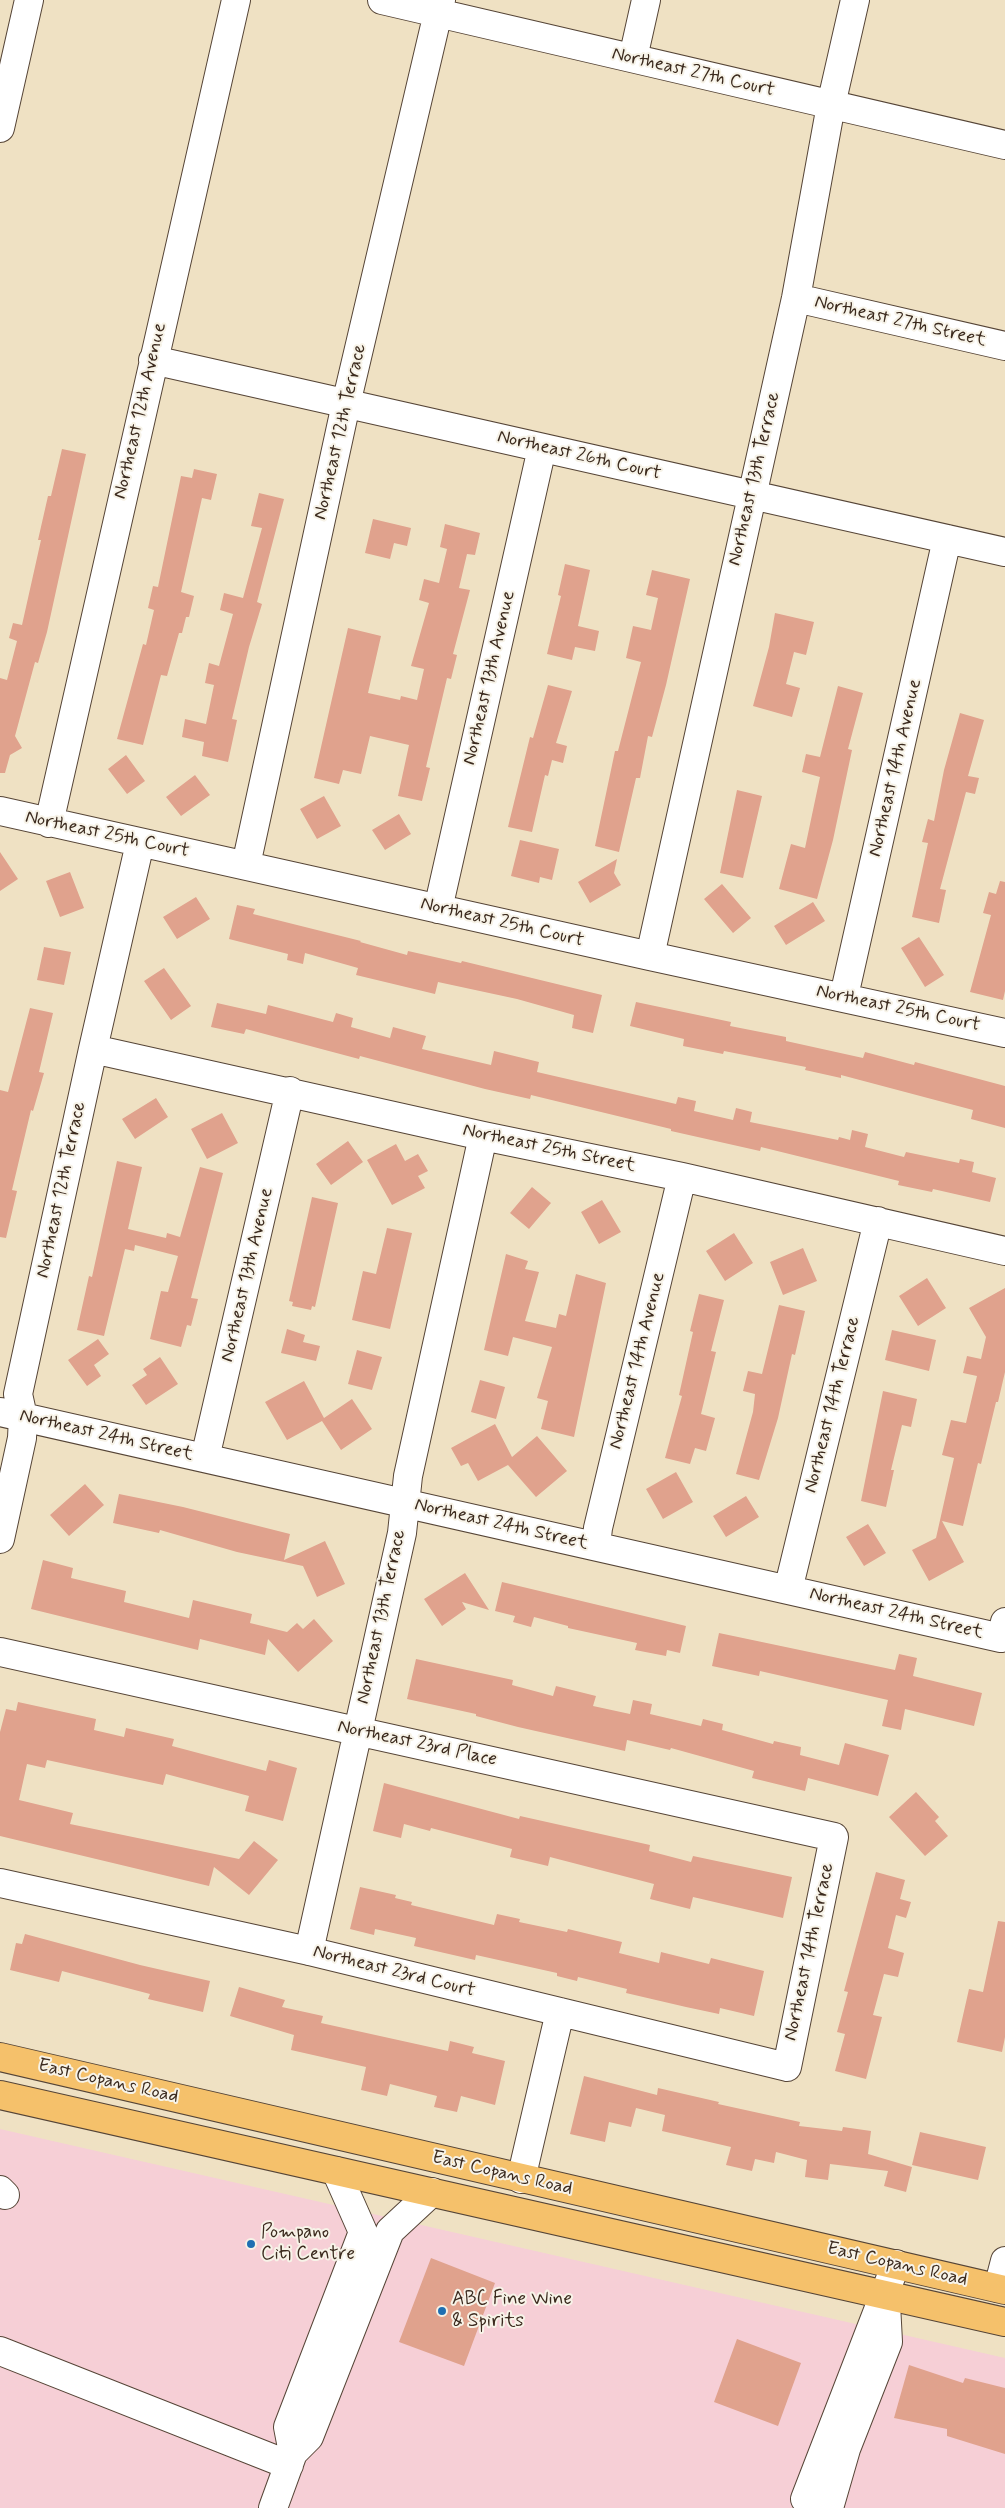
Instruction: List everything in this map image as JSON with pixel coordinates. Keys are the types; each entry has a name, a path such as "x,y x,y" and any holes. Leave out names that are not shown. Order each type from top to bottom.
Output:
{"main road":[{"name":"East Copans Road","path":"0,2057 1002,2289"},
{"name":"East Copans Road","path":"0,2095 1005,2322"},
{"path":"470,2200 498,2194 513,2187 521,2179"},
{"path":"527,2213 535,2204 550,2198 578,2192"}],"street":[{"path":"0,128 29,0"},
{"name":"Northeast 12th Avenue","path":"49,822 236,0"},
{"name":"Northeast 27th Court","path":"382,0 440,7 633,58 1005,145"},
{"path":"633,58 646,0"},
{"name":"Northeast 13th Terrace","path":"650,956 796,298 830,105 855,0"},
{"name":"Northeast 12th Terrace","path":"246,866 346,404 440,7"},
{"name":"Northeast 27th Street","path":"796,298 1005,346"},
{"name":"Northeast 26th Court","path":"153,360 1005,552"},
{"name":"Northeast 13th Avenue","path":"438,909 542,448"},
{"name":"Northeast 14th Avenue","path":"844,996 947,539"},
{"name":"Northeast 25th Court","path":"0,811 1005,1033"},
{"name":"Northeast 12th Terrace","path":"0,1539 22,1438 12,1415 140,843"},
{"name":"Northeast 25th Street","path":"93,1048 483,1136 682,1177 1005,1251"},
{"name":"Northeast 13th Avenue","path":"205,1458 290,1091"},
{"name":"Northeast 13th Terrace","path":"309,1951 402,1533 408,1476 483,1136"},
{"name":"Northeast 14th Avenue","path":"596,1546 598,1528 682,1177"},
{"name":"Northeast 14th Terrace","path":"788,1590 878,1221"},
{"name":"Northeast 24th Street","path":"12,1415 788,1590 1003,1630"},
{"name":"Northeast 23rd Place","path":"0,1652 834,1837"},
{"name":"Northeast 14th Terrace","path":"787,2067 834,1837"},
{"name":"Northeast 23rd Court","path":"0,1883 309,1951 787,2067"},
{"path":"521,2179 560,2012"},
{"path":"291,2459 288,2427 364,2232 336,2171"},
{"path":"273,2508 291,2459 309,2437 390,2232 432,2192"},
{"path":"1002,2289 1005,2261"},
{"path":"820,2505 896,2264"},
{"path":"0,2351 291,2459"}],"shaded area":[{"name":"Pompano Citi Centre","path":"0,2129 1005,2358 1005,2508 0,2508"}],"building":[{"path":"62,449 86,454 47,632 38,663 35,662 15,736 22,748 10,755 5,773 0,773 0,678 7,680 17,641 9,638 13,623 22,625 41,540 38,540 48,496 51,496"},
{"path":"194,469 217,474 211,500 202,498 181,592 194,596 189,617 186,617 182,633 179,633 167,676 161,675 143,745 117,739 143,644 146,645 154,610 148,608 153,586 158,587 181,476 192,478"},
{"path":"259,493 284,499 257,602 262,604 249,647 232,719 237,720 228,762 202,756 204,742 182,737 185,719 206,724 214,685 205,683 209,663 219,666 233,614 220,610 224,593 243,598 262,528 251,526"},
{"path":"373,519 411,528 407,546 394,543 390,559 365,553"},
{"path":"445,524 480,533 475,555 467,554 459,588 470,590 453,654 457,655 451,679 447,678 426,767 430,768 422,801 398,796 409,745 370,736 361,774 343,770 339,784 314,778 348,628 381,636 368,693 400,700 401,696 417,700 424,669 411,666 429,603 419,600 424,579 439,583 447,549 440,547"},
{"path":"565,564 590,570 578,626 599,631 595,651 575,647 572,660 547,654 561,596 558,595"},
{"path":"652,570 690,579 666,685 652,737 648,736 640,778 636,778 619,852 595,846 615,751 618,751 641,662 626,658 633,626 651,630 658,598 646,595"},
{"path":"775,613 814,622 806,655 794,652 786,684 800,688 792,717 753,706 769,647"},
{"path":"548,685 572,691 556,743 567,746 563,763 552,760 548,776 545,775 532,832 508,827 530,737 533,738"},
{"path":"838,686 863,693 848,749 852,750 833,840 817,899 779,889 791,844 805,848 820,777 802,772 806,754 820,757"},
{"path":"960,713 984,720 968,776 979,778 975,794 966,792 940,889 946,890 939,923 912,917 928,843 922,842 928,819 934,821 944,770"},
{"path":"126,755 145,781 127,794 108,769"},
{"path":"195,775 210,795 181,816 166,797"},
{"path":"737,790 762,796 743,878 720,873"},
{"path":"324,796 341,826 317,839 300,809"},
{"path":"399,814 411,834 385,850 372,830"},
{"path":"520,840 559,849 552,880 540,877 539,883 511,876"},
{"path":"0,852 18,879 0,891"},
{"path":"617,859 614,873 621,885 590,903 578,882"},
{"path":"70,872 84,908 60,917 46,881"},
{"path":"1000,881 1005,882 1005,991 1003,1000 970,992 991,915 983,913 989,892 996,894"},
{"path":"722,884 751,918 733,933 704,899"},
{"path":"196,897 210,919 177,939 163,917"},
{"path":"813,902 825,921 786,945 774,926"},
{"path":"237,905 255,909 253,914 361,941 407,955 408,951 461,963 462,961 602,995 593,1033 572,1028 574,1015 517,999 438,982 435,994 356,975 358,968 305,953 303,964 287,960 288,954 229,939"},
{"path":"919,937 944,975 925,987 901,948"},
{"path":"44,947 71,952 64,985 37,980"},
{"path":"164,968 191,1006 171,1020 144,981"},
{"path":"636,1002 731,1022 730,1026 786,1037 786,1041 863,1058 865,1052 914,1065 915,1062 1005,1086 1005,1128 971,1119 973,1110 841,1075 841,1078 805,1070 806,1067 724,1051 723,1054 683,1046 684,1039 630,1026"},
{"path":"217,1003 266,1014 268,1005 333,1022 336,1013 353,1018 351,1027 390,1038 393,1027 426,1036 422,1049 491,1065 494,1051 539,1062 537,1072 676,1104 678,1097 696,1101 694,1111 733,1120 736,1108 752,1112 750,1122 838,1140 839,1137 850,1140 852,1130 868,1134 865,1147 904,1157 906,1152 959,1163 960,1159 974,1162 972,1172 996,1178 990,1202 933,1189 932,1192 898,1185 899,1181 761,1147 760,1151 671,1131 671,1129 531,1095 530,1099 485,1089 360,1056 359,1059 246,1029 244,1034 211,1027"},
{"path":"30,1008 53,1013 39,1072 44,1073 33,1111 31,1110 12,1190 17,1191 6,1238 0,1237 0,1090 8,1092"},
{"path":"156,1098 168,1117 135,1139 122,1119"},
{"path":"222,1113 238,1143 207,1159 191,1129"},
{"path":"348,1141 363,1162 331,1185 316,1164"},
{"path":"396,1144 405,1161 418,1154 428,1171 418,1176 425,1188 392,1205 367,1160"},
{"path":"117,1161 142,1167 128,1229 166,1238 167,1233 180,1237 200,1167 223,1173 191,1298 198,1299 191,1326 187,1325 181,1347 150,1339 161,1291 168,1292 178,1256 135,1245 134,1251 125,1249 104,1336 77,1330 89,1276 92,1277"},
{"path":"532,1187 551,1203 529,1229 510,1213"},
{"path":"312,1197 338,1203 315,1307 312,1306 311,1310 292,1306 293,1302 289,1301"},
{"path":"602,1200 621,1232 599,1244 581,1212"},
{"path":"387,1228 412,1233 390,1329 352,1320 363,1271 376,1274"},
{"path":"734,1233 753,1263 725,1281 706,1251"},
{"path":"803,1248 817,1281 783,1295 770,1262"},
{"path":"506,1254 528,1261 525,1269 539,1272 525,1321 556,1328 559,1314 566,1316 576,1274 606,1283 574,1437 541,1429 548,1401 537,1398 552,1347 513,1337 508,1356 484,1350"},
{"path":"927,1278 946,1308 918,1326 899,1296"},
{"path":"1005,1288 1005,1372 998,1402 996,1402 981,1464 978,1463 963,1526 942,1521 964,1562 929,1581 912,1550 936,1538 954,1458 942,1455 951,1420 966,1423 977,1376 963,1373 967,1356 981,1359 986,1337 969,1308"},
{"path":"699,1294 724,1300 711,1351 716,1352 701,1414 715,1418 706,1451 695,1448 690,1464 665,1458 682,1396 679,1395 693,1332 690,1331"},
{"path":"779,1305 805,1311 795,1355 792,1354 778,1418 759,1480 736,1474 753,1412 755,1394 743,1391 748,1371 762,1374"},
{"path":"287,1329 305,1335 303,1342 320,1346 316,1361 281,1353"},
{"path":"892,1330 936,1340 929,1371 885,1360"},
{"path":"98,1339 109,1354 94,1365 101,1376 87,1386 68,1360"},
{"path":"357,1350 382,1357 372,1390 348,1384"},
{"path":"160,1357 178,1384 146,1405 132,1385 147,1375 143,1369"},
{"path":"480,1380 505,1387 496,1419 471,1412"},
{"path":"304,1381 324,1418 352,1399 372,1429 341,1450 322,1421 287,1440 265,1402"},
{"path":"883,1391 917,1399 911,1427 902,1425 891,1470 894,1470 886,1507 861,1501"},
{"path":"495,1424 512,1457 537,1436 567,1471 536,1497 508,1465 478,1481 468,1463 461,1466 451,1448"},
{"path":"676,1472 693,1502 663,1519 646,1489"},
{"path":"85,1484 104,1505 69,1536 50,1515"},
{"path":"119,1494 183,1507 290,1534 284,1560 325,1541 345,1584 317,1597 303,1566 237,1552 160,1530 159,1533 113,1523"},
{"path":"746,1496 759,1517 726,1537 713,1516"},
{"path":"868,1524 886,1553 864,1566 846,1537"},
{"path":"43,1560 73,1568 71,1578 126,1591 124,1602 189,1618 193,1600 252,1614 250,1623 287,1632 297,1623 303,1629 314,1619 333,1641 298,1672 268,1639 265,1655 200,1639 198,1650 31,1609"},
{"path":"465,1573 489,1610 462,1602 466,1609 442,1626 424,1599"},
{"path":"502,1582 686,1626 680,1653 667,1650 666,1656 635,1650 637,1643 568,1628 568,1626 534,1617 531,1627 513,1622 515,1616 495,1611"},
{"path":"719,1633 895,1670 899,1654 917,1658 913,1676 982,1693 974,1726 905,1709 901,1730 882,1726 888,1700 760,1671 759,1676 712,1666"},
{"path":"416,1659 513,1680 512,1685 553,1696 556,1686 596,1696 593,1706 630,1714 633,1700 652,1704 650,1714 701,1726 703,1719 723,1724 722,1730 773,1744 774,1741 801,1747 800,1755 839,1765 845,1743 889,1755 878,1796 808,1778 805,1791 752,1778 754,1771 671,1748 670,1750 627,1740 625,1751 407,1699"},
{"path":"18,1702 96,1719 94,1730 124,1737 126,1728 174,1739 172,1746 266,1771 269,1760 297,1768 283,1821 245,1811 249,1796 166,1774 163,1785 47,1760 45,1768 27,1764 19,1800 73,1813 70,1824 239,1859 254,1841 278,1860 249,1895 214,1867 209,1886 0,1836 0,1732 6,1709 16,1711"},
{"path":"384,1783 519,1819 520,1816 650,1845 649,1851 691,1862 693,1856 792,1877 783,1918 693,1897 690,1909 650,1899 654,1884 550,1857 548,1866 510,1857 512,1849 431,1828 430,1831 404,1824 401,1838 373,1831"},
{"path":"916,1792 939,1817 935,1821 948,1836 925,1856 889,1817"},
{"path":"876,1872 905,1880 900,1899 911,1902 906,1918 896,1915 888,1948 904,1953 898,1977 884,1974 873,2015 882,2017 866,2079 835,2071 845,2034 837,2032 848,1992 844,1991"},
{"path":"360,1887 396,1895 395,1898 412,1902 411,1905 494,1925 497,1914 520,1919 519,1922 567,1932 568,1929 622,1942 619,1953 659,1963 661,1952 709,1964 711,1958 764,1971 754,2016 720,2008 719,2014 686,2007 626,1993 627,1989 578,1977 577,1981 557,1976 557,1973 476,1955 475,1960 414,1946 416,1938 375,1929 374,1935 350,1929"},
{"path":"998,1921 1005,1922 1005,2037 1002,2052 957,2042 969,1989 983,1992"},
{"path":"25,1934 140,1965 210,1981 203,2012 148,1999 150,1994 62,1971 59,1982 10,1970 16,1943 22,1944"},
{"path":"239,1987 285,2000 282,2007 323,2016 321,2023 448,2051 450,2041 474,2047 472,2053 505,2061 495,2105 461,2096 457,2112 434,2107 437,2096 390,2084 387,2096 361,2090 366,2067 291,2050 294,2035 230,2016"},
{"path":"584,2076 657,2095 658,2088 719,2102 718,2104 800,2122 799,2126 842,2131 843,2127 871,2131 868,2154 912,2167 906,2192 884,2186 888,2171 830,2164 828,2180 805,2177 807,2160 776,2152 774,2163 755,2159 752,2171 726,2165 731,2147 662,2131 665,2115 636,2108 631,2127 609,2122 605,2142 570,2134"},
{"path":"920,2132 986,2147 978,2180 912,2165"},
{"path":"431,2258 495,2283 464,2366 399,2342"},
{"path":"737,2339 801,2363 778,2426 714,2402"},
{"path":"909,2365 963,2383 965,2378 1005,2388 1005,2454 947,2436 947,2429 894,2418"}],"place":[{"name":"Pompano Citi Centre","path":"251,2244"},
{"name":"ABC Fine Wine & Spirits","path":"442,2311"}]}
